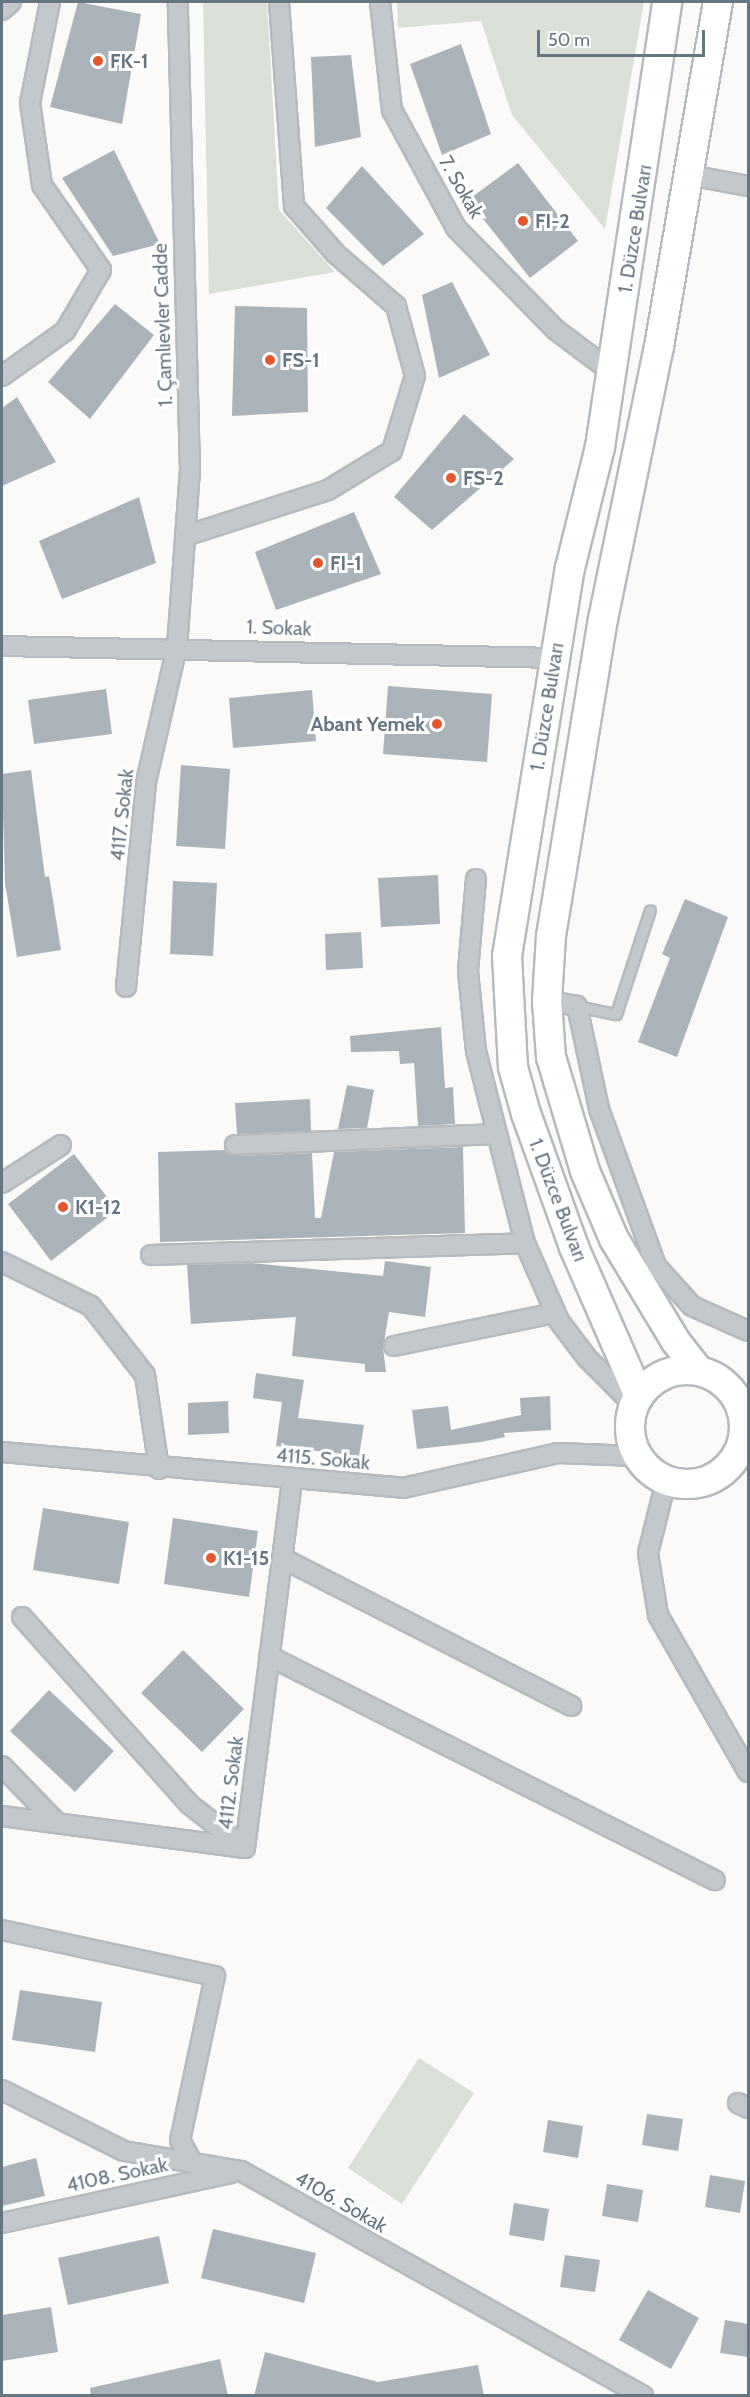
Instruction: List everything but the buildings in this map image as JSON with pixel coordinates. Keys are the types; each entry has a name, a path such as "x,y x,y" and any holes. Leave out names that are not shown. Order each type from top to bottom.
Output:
{"main road":[{"name":"1. Düzce Bulvarı","path":"636,1403 574,1247 513,1067 507,956 555,658 612,372 667,2"},
{"name":"1. Düzce Bulvarı","path":"699,1371 675,1340 614,1239 585,1171 552,1057 548,1001 551,936 603,619 659,347 718,2"},
{"path":"699,1371 730,1389 744,1408 738,1472 704,1482 666,1481 637,1456 630,1426 636,1403 664,1375 699,1371"}],"street":[{"path":"2,10 11,2"},
{"path":"2,376 65,331 101,270 42,185 30,103 50,2"},
{"name":"1. Çamlıevler Cadde","path":"177,647 190,470 178,2"},
{"path":"185,536 327,490 392,451 415,376 396,306 336,254 294,206 279,2"},
{"name":"7. Sokak","path":"380,2 392,110 456,228 556,330 612,372"},
{"path":"689,175 748,186"},
{"name":"1. Sokak","path":"2,646 177,647 555,658"},
{"name":"4117. Sokak","path":"126,987 146,782 177,647"},
{"path":"476,879 468,971 476,1051 495,1134 525,1243 555,1313 636,1403"},
{"path":"548,1001 577,1006 599,1109 656,1266 692,1306 748,1331"},
{"path":"235,1145 495,1134"},
{"path":"2,1183 61,1145"},
{"path":"151,1255 525,1243"},
{"path":"2,1262 91,1306 145,1375 159,1469"},
{"path":"394,1346 555,1313"},
{"name":"4115. Sokak","path":"2,1452 159,1469 403,1488 558,1453 637,1456"},
{"name":"4112. Sokak","path":"2,1816 245,1848 292,1479"},
{"path":"666,1481 648,1553 658,1615 748,1772"},
{"path":"282,1558 571,1706"},
{"path":"22,1617 189,1804 245,1848"},
{"path":"270,1656 715,1880"},
{"path":"2,1766 57,1823"},
{"path":"2,1930 215,1976 180,2140 192,2163"},
{"name":"4106. Sokak","path":"2,2090 124,2151 241,2171 643,2396"},
{"name":"4108. Sokak","path":"2,2223 241,2171"}],"lane":[{"path":"577,1006 615,1014 650,910"}],"shaded area":[{"path":"203,2 267,2 279,210 335,272 209,294"},
{"path":"397,2 644,2 605,229 512,115 481,21 398,28"},
{"path":"419,2058 474,2093 402,2204 348,2168"}],"place":[{"name":"FK-1","path":"98,61"},
{"name":"FI-2","path":"523,221"},
{"name":"FS-1","path":"270,360"},
{"name":"FS-2","path":"451,478"},
{"name":"FI-1","path":"318,563"},
{"name":"Abant Yemek","path":"437,724"},
{"name":"K1-12","path":"63,1207"},
{"name":"K1-15","path":"211,1558"}]}
